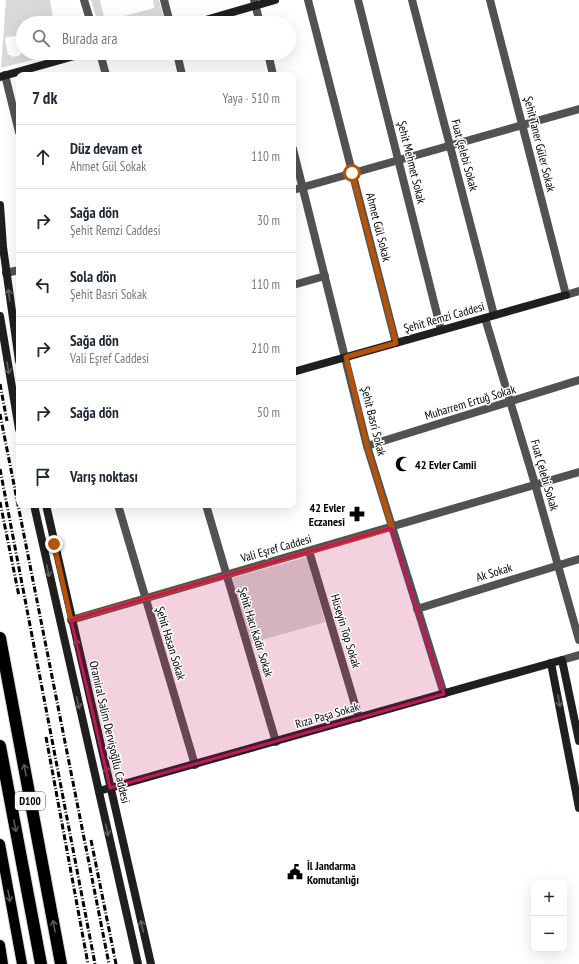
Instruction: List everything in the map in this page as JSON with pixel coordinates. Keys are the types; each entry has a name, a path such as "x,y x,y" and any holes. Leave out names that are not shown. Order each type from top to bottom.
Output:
{"highway":[{"name":"D100","path":"0,638 61,964"},
{"name":"D100","path":"0,746 41,964"}],"main road":[{"path":"216,16 255,3 275,0"},
{"path":"17,72 61,60"},
{"path":"3,76 16,72"},
{"path":"0,205 6,273 16,341"},
{"name":"Şehit Remzi Caddesi","path":"296,371 566,295"},
{"path":"0,316 16,411"},
{"name":"Oramiral Salim Dervişoğllu Caddesi","path":"35,508 138,964"},
{"name":"Oramiral Salim Dervişoğllu Caddesi","path":"47,508 150,964"},
{"path":"562,660 579,741"},
{"name":"Rıza Paşa Sokak","path":"98,791 276,742 562,660"},
{"path":"550,663 579,808"},
{"path":"0,844 22,964"},
{"path":"0,944 3,964"}],"street":[{"path":"84,0 89,16"},
{"path":"164,0 168,16"},
{"name":"Ahmet Gül Sokak","path":"308,0 396,343"},
{"name":"Şehit Mehmet Sokak","path":"358,0 441,330"},
{"name":"Fuat Çelebi Sokak","path":"412,0 494,315"},
{"name":"Şehit Taner Güler Sokak","path":"490,0 566,295"},
{"path":"255,3 258,16"},
{"path":"102,60 105,72"},
{"path":"179,60 181,72"},
{"path":"270,60 272,72"},
{"path":"3,76 16,122"},
{"path":"296,189 579,109"},
{"name":"Şehit Basri Sokak","path":"296,160 367,446 444,694"},
{"path":"6,273 16,271"},
{"path":"296,284 325,276"},
{"name":"Şehit Remzi Caddesi","path":"566,295 579,291"},
{"name":"Fuat Çelebi Sokak","path":"485,318 535,484 579,640"},
{"name":"Muharrem Ertuğ Sokak","path":"367,446 579,380"},
{"name":"Vali Eşref Caddesi","path":"71,620 392,528 579,472"},
{"name":"Şehit Hasan Sokak","path":"119,508 195,764"},
{"name":"Şehit Hacı Kadir Sokak","path":"207,508 276,742"},
{"name":"Hüseyin Top Sokak","path":"309,551 359,718"},
{"name":"Ak Sokak","path":"417,609 579,559"},
{"path":"562,660 579,655"}],"highlighted area":[{"path":"391,528 444,694 110,788 71,620"}],"shaded area":[{"path":"6,0 50,0 53,16 16,16 16,36 6,37 5,40 8,55 11,55 12,57 16,56 16,60 32,60 1,68"},
{"path":"91,0 100,0 104,16 96,16"},
{"path":"153,0 159,0 163,16 124,16 154,8"},
{"path":"307,557 325,622 251,643 232,578"}],"railway":[{"path":"0,384 7,421"},
{"path":"0,414 16,495"},
{"path":"0,469 95,964"},
{"path":"0,502 19,596"},
{"path":"19,508 109,964"},
{"path":"46,737 88,964"},
{"path":"91,840 116,964"}],"place":[{"name":"42 Evler Camii","path":"403,464"},
{"name":"42 Evler Eczanesi","path":"357,514"},
{"name":"İl Jandarma Komutanlığı","path":"295,872"}],"route":[{"path":"54,544 71,620 392,528 367,446 346,357 396,343 352,173"}]}
